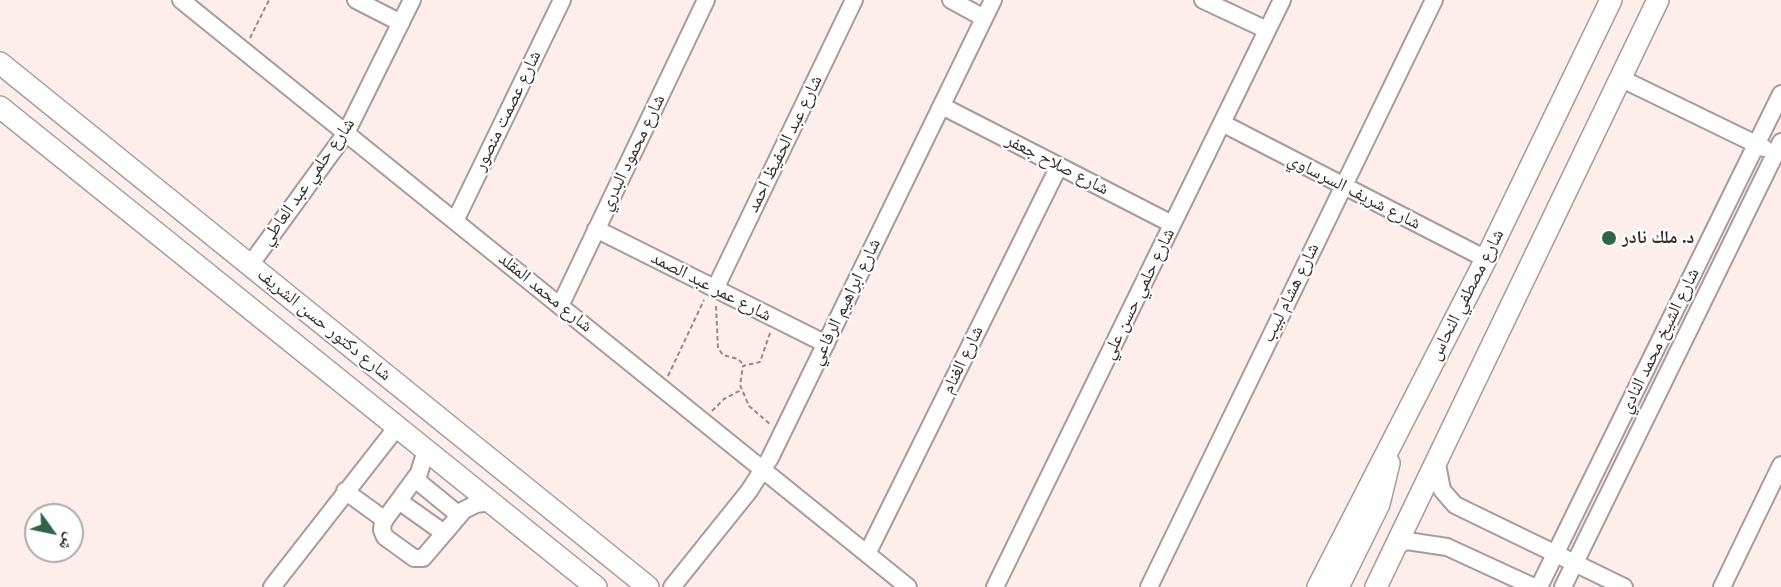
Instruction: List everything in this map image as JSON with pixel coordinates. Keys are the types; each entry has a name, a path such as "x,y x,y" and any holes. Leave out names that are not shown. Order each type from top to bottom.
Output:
{"main road":[{"name":"شارع مصطفي النحاس","path":"1318,587 1486,260 1611,0"},
{"path":"1376,587 1658,0"},
{"name":"شارع دكتور حسن الشريف","path":"0,63 648,587"},
{"name":"شارع دكتور حسن الشريف","path":"0,107 596,587"},
{"path":"148,227 170,200"},
{"path":"302,351 323,325"},
{"path":"1338,587 1380,504 1387,477 1389,448"},
{"path":"1362,587 1376,563 1396,546"}],"street":[{"name":"شارع محمد المقلد","path":"181,0 908,587"},
{"path":"356,0 401,23"},
{"name":"شارع حلمي عبد العاطي","path":"250,265 346,133 412,0"},
{"name":"شارع عصمت منصور","path":"455,221 562,0"},
{"name":"شارع محمود البدري","path":"560,306 706,0"},
{"name":"شارع عبد الحفيظ احمد","path":"713,288 854,0"},
{"path":"951,0 984,18"},
{"name":"شارع ابراهيم الرفاعي","path":"672,587 763,470 993,0"},
{"path":"1203,0 1267,30"},
{"name":"شارع حلمي حسن علي","path":"995,587 1282,0"},
{"name":"شارع هشام لبيب","path":"1149,587 1434,0"},
{"path":"1620,78 1756,144 1779,151"},
{"name":"شارع الشيخ محمد النادي","path":"1539,587 1781,94"},
{"name":"شارع صلاح جعفر","path":"942,106 1173,224"},
{"name":"شارع شريف السرساوي","path":"1222,123 1486,260"},
{"name":"شارع الشيخ محمد النادي","path":"1563,587 1779,151"},
{"name":"شارع الغنام","path":"867,554 1059,166"},
{"name":"شارع عمر عبد الصمد","path":"596,229 825,344"},
{"path":"278,585 345,491 397,427"},
{"path":"426,450 423,466 385,519 382,526 385,537 414,558 427,556 459,515 470,506 490,502"},
{"path":"1437,464 1442,490 1455,505 1624,587"},
{"path":"1722,587 1781,465"},
{"path":"415,479 459,515"},
{"path":"345,491 385,519"},
{"path":"399,501 444,533"},
{"path":"1396,546 1407,541 1447,548 1534,587"}],"path":[{"path":"244,50 269,0"},
{"path":"713,288 718,348 723,355 735,358 744,364 760,362 776,319"},
{"path":"663,389 713,288"},
{"path":"744,364 741,390 749,406 771,425 778,441"},
{"path":"706,424 717,405 741,390"}],"place":[{"name":"د. ملك نادر","path":"1609,238"}]}
